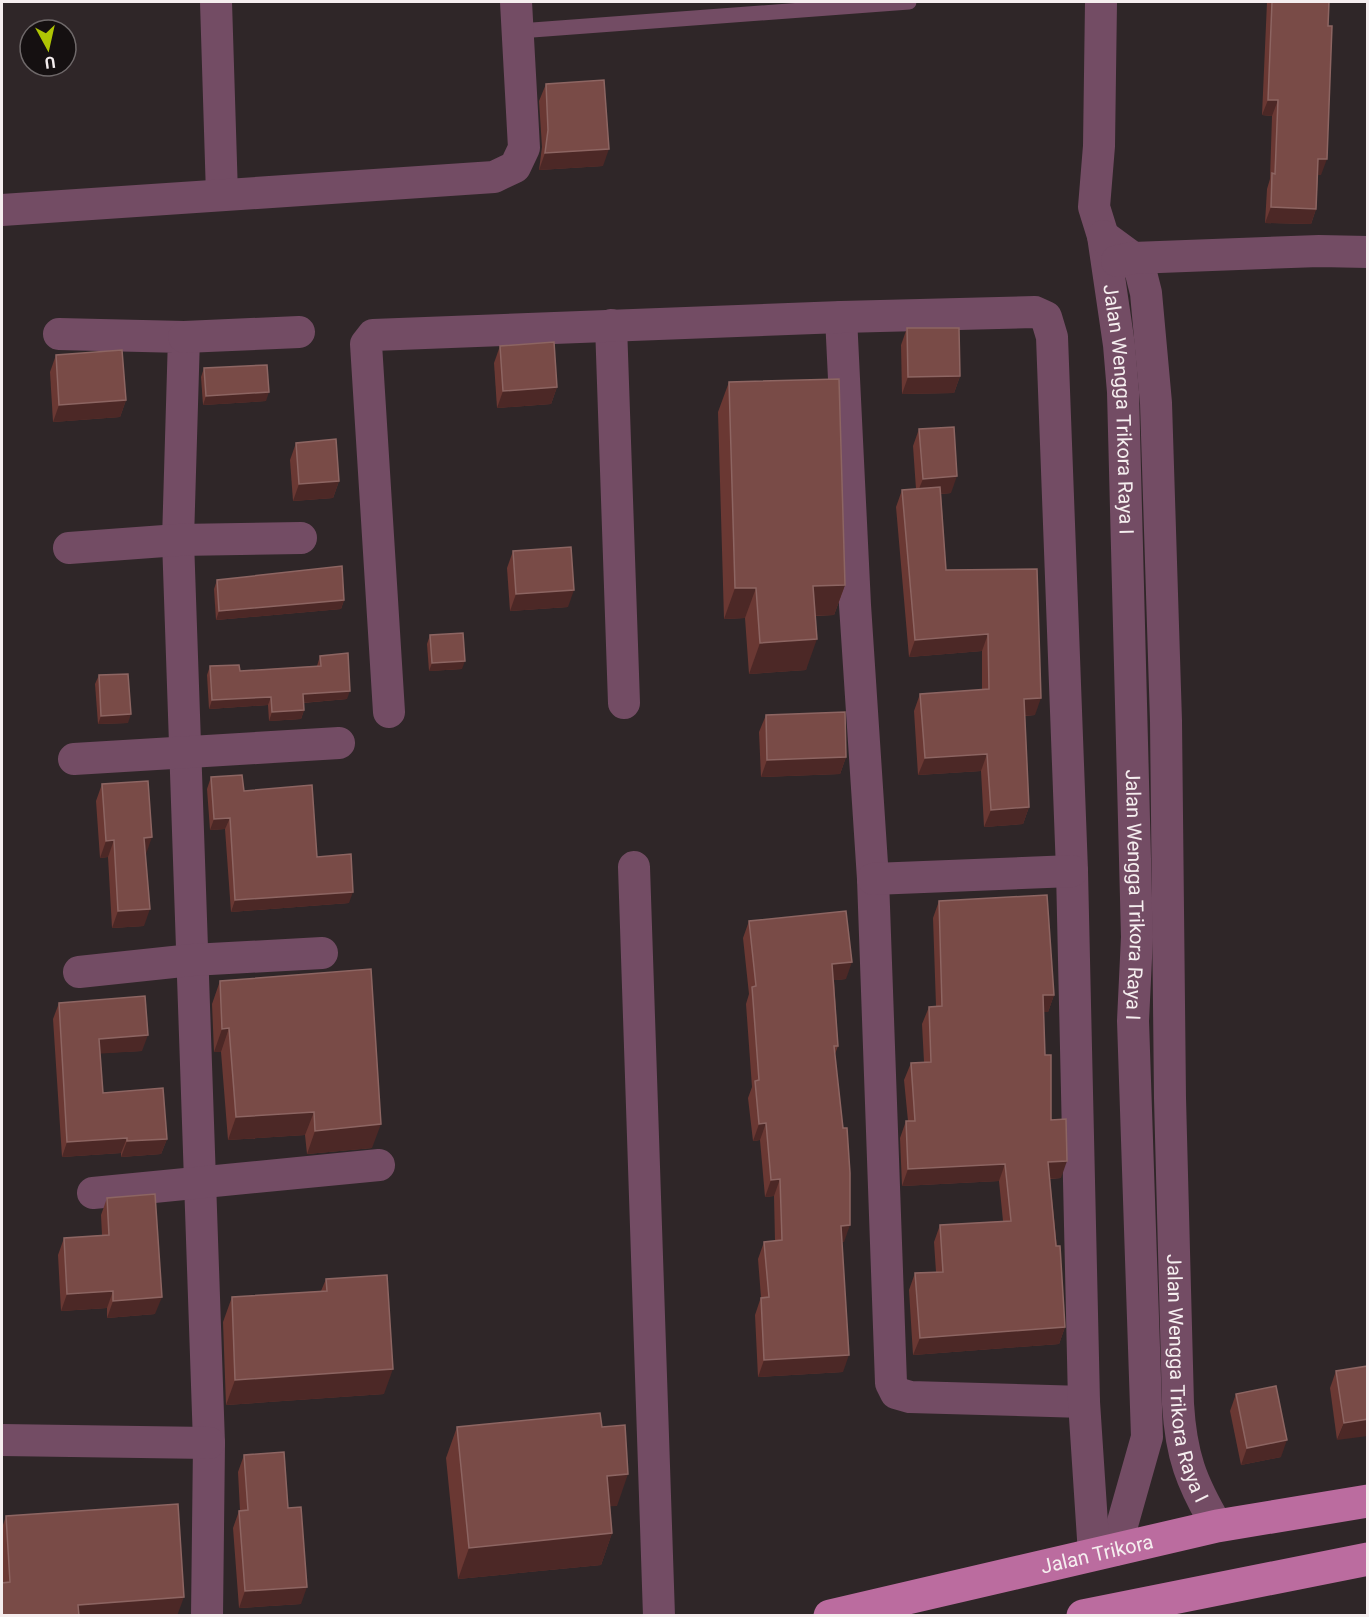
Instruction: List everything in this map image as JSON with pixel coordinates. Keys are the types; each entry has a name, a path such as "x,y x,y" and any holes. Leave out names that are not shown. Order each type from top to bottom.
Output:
{"main road":[{"name":"Jalan Trikora","path":"830,1616 1217,1526 1368,1501"},
{"path":"1083,1616 1368,1559"}],"street":[{"path":"216,2 222,195"},
{"name":"Jalan Wengga Trikora Raya I","path":"1101,2 1099,146 1094,207 1114,252 1146,293 1156,403 1166,721 1172,1171 1180,1434 1195,1488 1217,1526"},
{"path":"2,210 494,177 515,167 524,148 518,16"},
{"path":"1114,252 1368,252"},
{"name":"Jalan Wengga Trikora Raya I","path":"1104,1552 1147,1437 1133,1021 1137,937 1122,392 1114,252"},
{"path":"389,712 366,344 373,335 841,317 1035,312 1046,317 1050,327 1072,872 1084,1402 1104,1552"},
{"path":"841,317 855,604 873,879 891,1383 896,1393 910,1397 1084,1402"},
{"path":"611,325 624,703"},
{"path":"59,334 184,337 299,332"},
{"path":"184,337 178,540 209,1443 207,1616"},
{"path":"69,549 178,540 302,538"},
{"path":"74,759 185,754 339,742"},
{"path":"634,867 659,1616"},
{"path":"873,879 1072,872"},
{"path":"79,972 192,960 322,953"},
{"path":"93,1193 379,1166"},
{"path":"1147,1437 1180,1434"},
{"path":"2,1440 209,1443"}],"lane":[{"path":"518,16 909,2"}],"building":[{"path":"1272,2 1329,2 1328,26 1332,26 1327,159 1318,159 1316,209 1271,207 1272,173 1275,174 1278,100 1268,100"},
{"path":"604,80 609,149 545,153 548,130 546,84"},
{"path":"907,328 959,328 960,376 908,377"},
{"path":"554,342 557,387 503,391 500,346"},
{"path":"122,350 126,400 59,405 56,355"},
{"path":"267,365 269,392 206,396 204,368"},
{"path":"839,379 845,585 813,586 817,639 760,643 756,588 735,588 729,382"},
{"path":"954,427 957,476 923,479 919,429"},
{"path":"336,439 339,481 299,484 296,443"},
{"path":"940,487 946,570 1037,569 1041,698 1024,699 1029,807 991,810 987,754 925,758 920,694 989,689 988,634 915,640 902,490"},
{"path":"571,547 574,590 516,594 513,551"},
{"path":"342,566 344,600 219,611 217,580"},
{"path":"463,633 465,661 432,663 430,635"},
{"path":"348,653 350,691 303,694 304,710 272,712 271,697 212,700 210,666 239,665 240,671 321,666 320,656"},
{"path":"128,674 131,714 101,716 99,675"},
{"path":"845,712 846,757 767,760 766,715"},
{"path":"242,775 244,791 312,785 317,857 351,854 353,892 235,900 230,818 214,819 211,777"},
{"path":"148,781 152,837 144,838 150,909 118,911 114,840 106,841 102,784"},
{"path":"1047,895 1054,995 1043,995 1045,1055 1051,1055 1051,1120 1066,1119 1067,1161 1048,1162 1056,1246 1060,1246 1065,1327 920,1338 915,1273 943,1272 940,1225 1011,1221 1005,1164 908,1169 906,1121 915,1121 911,1063 931,1062 929,1007 942,1006 939,901"},
{"path":"846,911 852,962 832,964 838,1046 834,1046 843,1128 847,1128 850,1173 850,1225 841,1226 849,1355 764,1360 761,1298 769,1297 764,1242 782,1240 780,1179 771,1180 766,1123 759,1124 755,1081 759,1080 752,987 756,986 749,921"},
{"path":"371,969 381,1124 315,1131 314,1112 236,1117 229,1028 222,1029 220,981"},
{"path":"145,996 148,1035 99,1039 103,1093 163,1088 167,1139 127,1141 127,1138 67,1142 59,1003"},
{"path":"155,1194 162,1297 113,1301 113,1291 67,1294 64,1238 109,1235 107,1198"},
{"path":"387,1275 393,1369 235,1380 232,1297 327,1291 326,1279"},
{"path":"1368,1366 1368,1419 1344,1423 1336,1371"},
{"path":"1276,1386 1287,1440 1247,1448 1236,1394"},
{"path":"600,1413 602,1427 625,1425 628,1474 607,1476 612,1533 469,1548 457,1427"},
{"path":"284,1452 288,1508 301,1507 307,1587 245,1591 239,1511 248,1510 244,1455"},
{"path":"178,1504 184,1597 78,1605 79,1616 2,1616 2,1583 10,1582 6,1516"}]}
